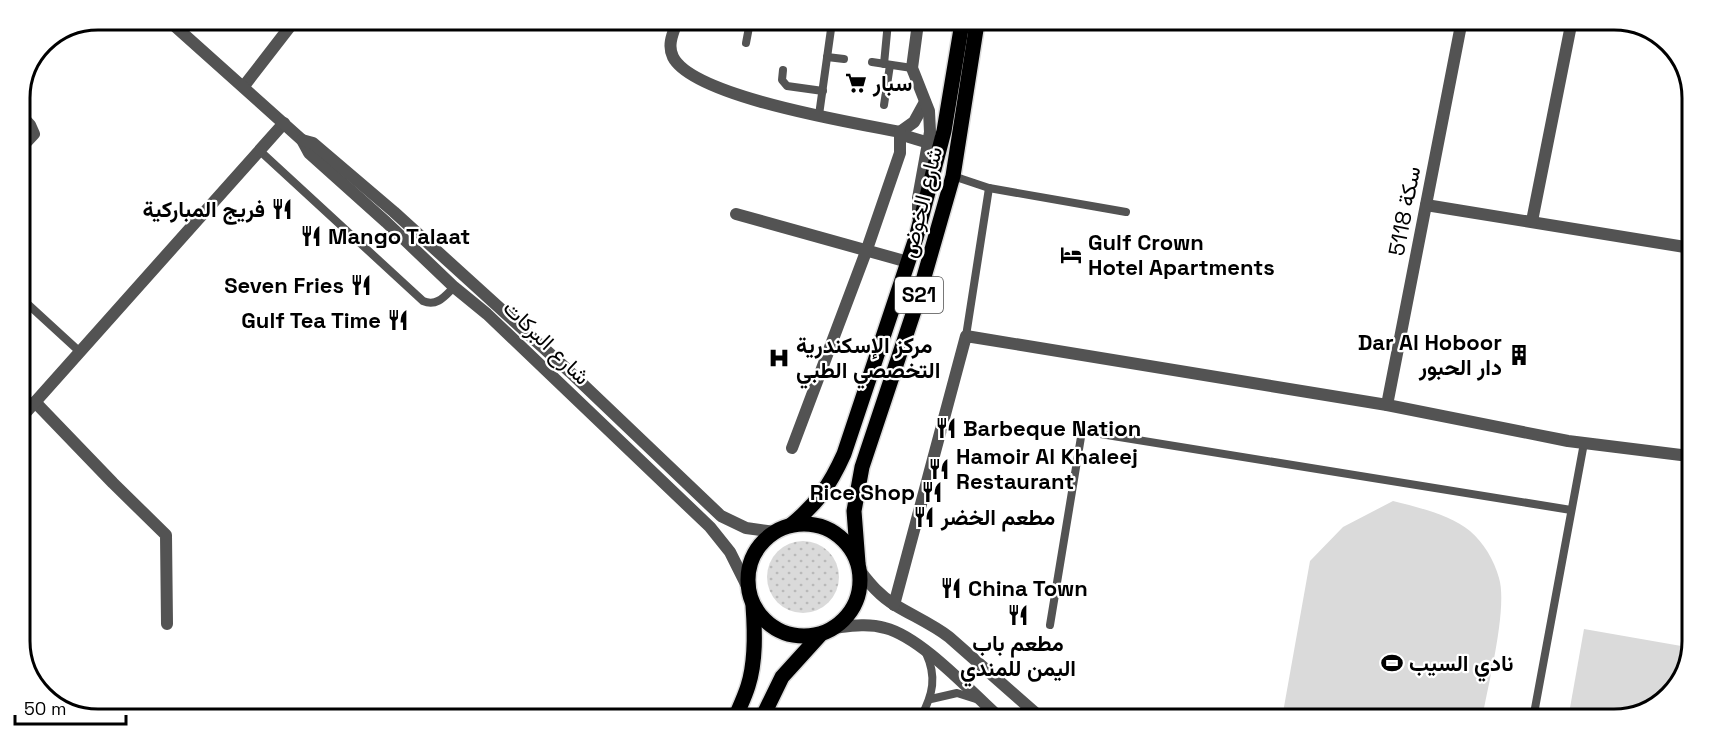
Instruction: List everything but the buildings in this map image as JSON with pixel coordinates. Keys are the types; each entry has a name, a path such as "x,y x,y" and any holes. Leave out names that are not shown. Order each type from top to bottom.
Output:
{"main road":[{"name":"شارع الخوض","path":"791,525 810,510 834,476 844,454 919,229 944,131 961,30"},
{"name":"شارع الخوض","path":"859,567 854,510 862,467 916,305 953,176 976,30"},
{"name":"S21","path":"739,709 749,685 754,645 752,603 748,588 748,571 753,556 762,542 775,532 791,525 808,524 824,527 839,536 850,548 859,567 860,588 855,604 846,618 827,631 782,677 766,709"},
{"name":"S21","path":"752,603 761,617 773,628 788,634 804,636 827,631"}],"street":[{"name":"شارع البركات","path":"180,30 284,123 302,140 309,153 454,287 487,314 716,533 730,552 748,588"},
{"path":"244,86 287,30"},
{"path":"674,30 669,44 672,56 681,67 700,80 725,90 819,115 900,132 929,143"},
{"path":"917,30 912,68 930,122 929,143 918,198 919,229"},
{"name":"سكة 5118","path":"1387,405 1460,30"},
{"path":"1532,221 1570,30"},
{"path":"900,132 914,122 925,102"},
{"path":"30,407 284,123"},
{"path":"30,125 34,134 30,138"},
{"path":"792,448 867,249 900,153 900,132"},
{"name":"شارع البركات","path":"302,140 313,143 394,212 570,372 721,516 746,528 775,532"},
{"path":"1426,205 1682,246"},
{"path":"736,214 908,262"},
{"path":"454,287 461,284 551,362 570,372"},
{"path":"894,604 966,336 1387,405 1584,443 1682,455"},
{"path":"35,402 166,534 167,624"},
{"path":"859,567 873,588 894,604 949,637 1031,709"},
{"path":"827,631 867,625 899,632 925,650 990,709"}],"lane":[{"path":"746,43 748,30"},
{"path":"819,115 831,30"},
{"path":"884,105 888,30"},
{"path":"827,57 844,59"},
{"path":"872,63 912,68"},
{"path":"783,70 782,80 785,84 823,91"},
{"path":"260,151 423,301 436,303 454,287"},
{"path":"953,176 989,188 1126,212"},
{"path":"966,336 989,188"},
{"path":"30,306 80,352"},
{"path":"1050,625 1082,432 1571,510"},
{"path":"1535,709 1584,443"},
{"path":"925,650 933,676 931,699 925,709"},
{"path":"931,699 957,693 981,701"}],"shaded area":[{"name":"نادي السيب","path":"1393,501 1453,520 1480,541 1494,565 1501,591 1499,627 1484,709 1284,709 1310,561 1343,527"},
{"path":"803,541 823,547 833,557 839,577 833,597 823,607 803,613 783,607 773,597 767,577 773,557 783,547"},
{"path":"1584,629 1682,646 1673,675 1652,698 1632,707 1570,709"}],"place":[{"name":"سبار","path":"856,83"},
{"name":"فريج المباركية","path":"282,209"},
{"name":"Mango Talaat","path":"311,236"},
{"name":"Gulf Crown Hotel Apartments","path":"1071,255"},
{"name":"Seven Fries","path":"361,285"},
{"name":"Gulf Tea Time","path":"398,320"},
{"name":"Dar Al Hoboor دار الحبور","path":"1519,355"},
{"name":"مركز الإسكندرية التخصصي الطبي","path":"779,358"},
{"name":"Barbeque Nation","path":"946,428"},
{"name":"Hamoir Al Khaleej Restaurant","path":"939,469"},
{"name":"Rice Shop","path":"932,492"},
{"name":"مطعم الخضر","path":"924,517"},
{"name":"China Town","path":"951,588"},
{"name":"مطعم باب اليمن للمندي","path":"1018,615"},
{"name":"نادي السيب","path":"1392,663"}]}
